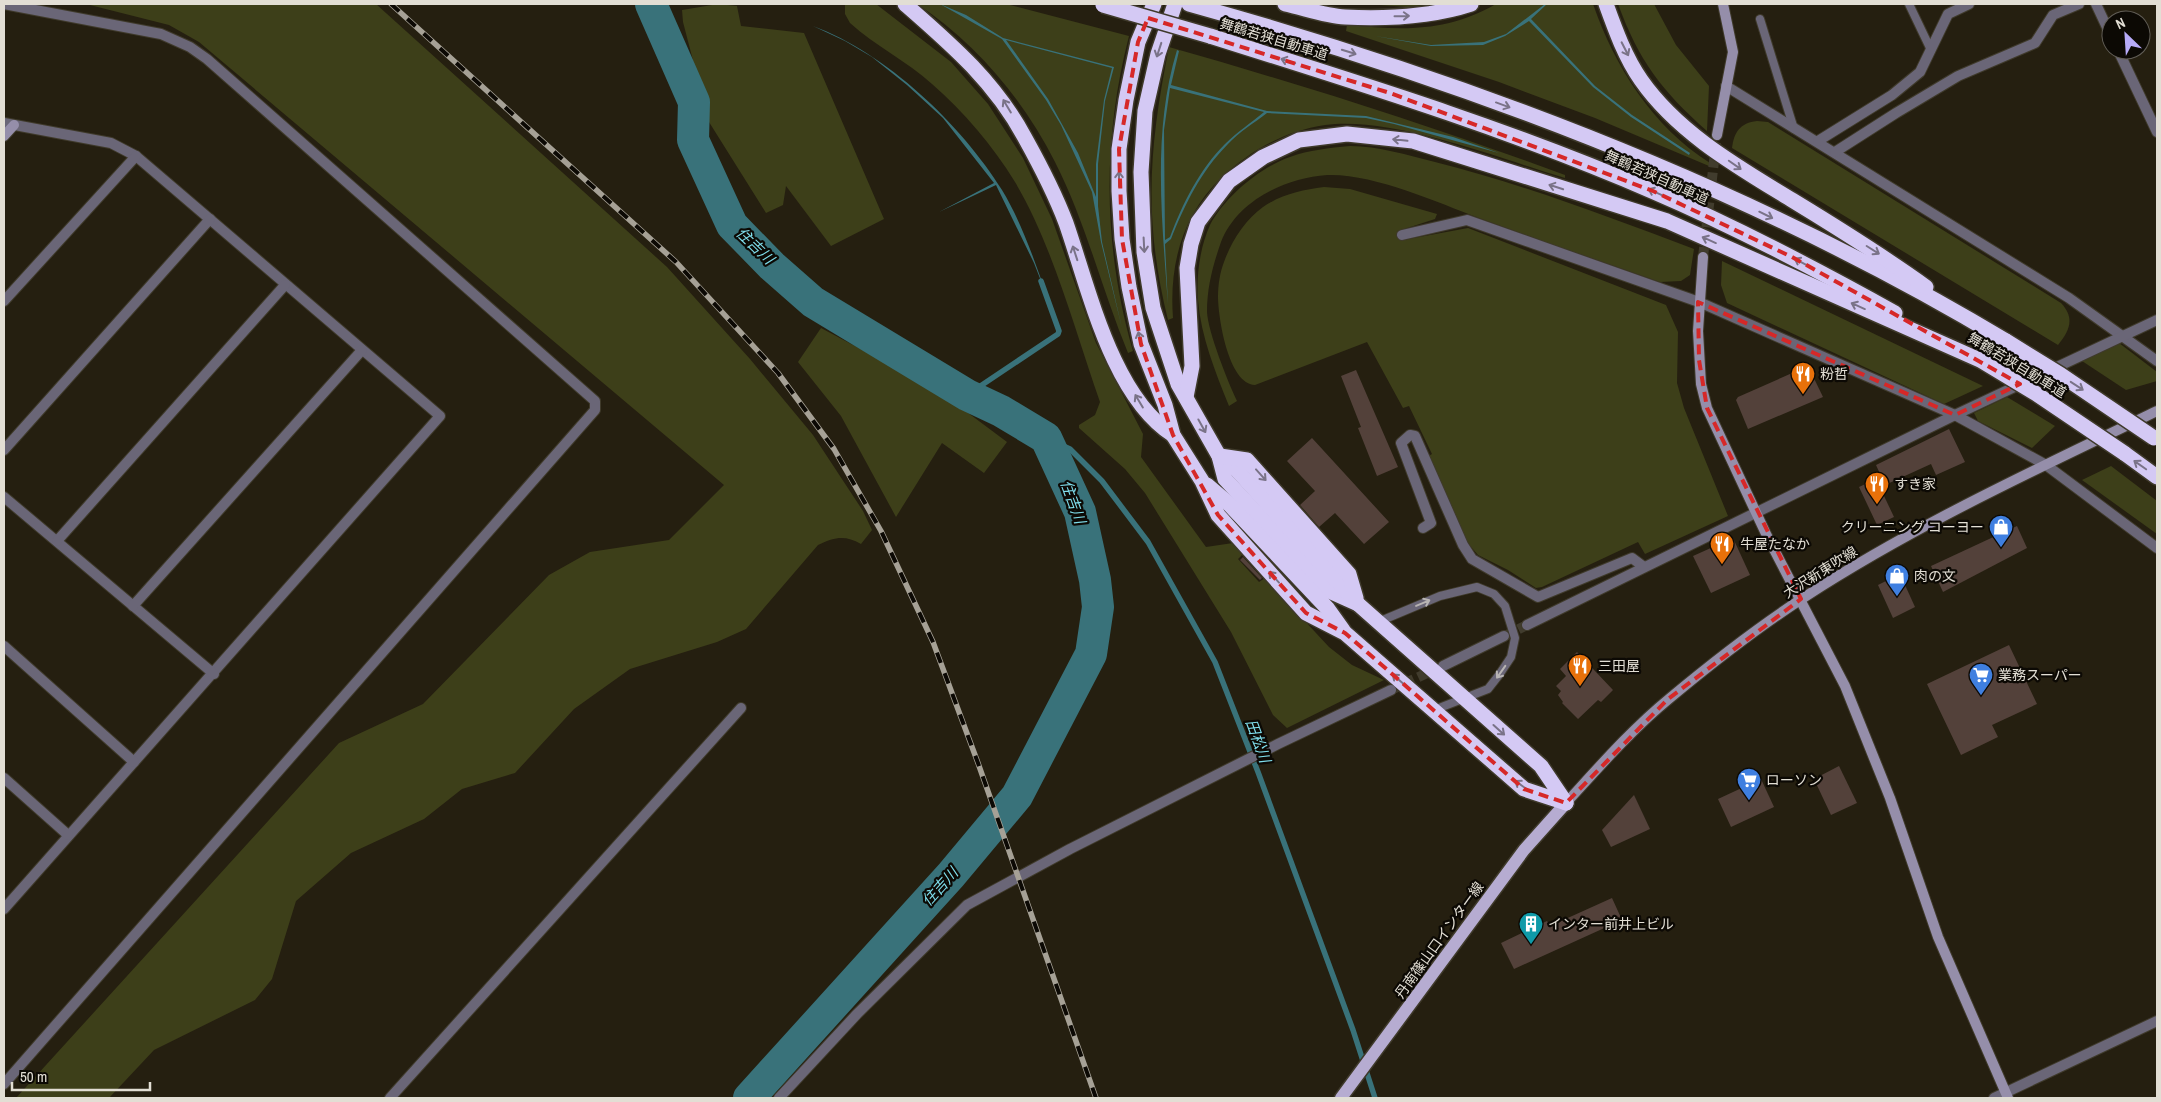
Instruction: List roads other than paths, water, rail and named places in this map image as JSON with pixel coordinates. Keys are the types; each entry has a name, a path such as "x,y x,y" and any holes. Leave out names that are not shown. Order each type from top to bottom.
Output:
{"highway":[{"path":"905,4 975,67 1001,97 1025,136 1054,197 1103,332 1119,368 1144,411 1157,424 1173,435"},
{"name":"舞鶴若狭自動車道","path":"1101,4 1390,92 1570,157 1653,191 1792,257 1982,361 2035,393 2157,477"},
{"path":"1154,4 1138,42 1126,100 1119,149 1119,191 1122,239 1139,334 1165,405 1173,435 1202,480 1218,515 1306,613 1345,633 1524,789 1566,803"},
{"path":"1175,4 1158,54 1145,111 1141,172 1144,252 1153,308 1178,384 1219,456 1235,468 1358,604 1540,766 1566,803"},
{"name":"舞鶴若狭自動車道","path":"1189,4 1401,68 1578,132 1666,168 1875,268 1975,323 2069,380 2156,439"},
{"path":"1285,4 1344,17 1423,16 1450,11 1471,4"},
{"path":"1606,4 1614,28 1641,80 1696,137 1741,169 1882,256 1975,323"},
{"path":"1186,396 1192,366 1187,268 1191,244 1198,222 1229,181 1263,157 1299,140 1347,134 1413,142 1666,221 1982,361"}],"main road":[{"name":"丹南篠山口インター線","path":"1342,1098 1524,850 1566,803"}],"street":[{"path":"4,4 161,34 190,47 207,59 595,401 595,410 4,1084"},
{"path":"1717,135 1734,52 1723,4"},
{"path":"1818,141 1892,95 1920,72 1948,14 1969,4"},
{"path":"1835,152 1958,76 2035,43 2053,15 2078,4"},
{"path":"2123,60 2157,132"},
{"path":"1726,86 1794,129 1818,141 1885,186 2069,298 2157,361"},
{"path":"4,136 9,124 111,143 136,156 440,416 214,674 4,908"},
{"path":"4,302 136,156"},
{"path":"4,450 210,219"},
{"path":"1402,235 1467,220 1699,302 1955,415 2046,465 2157,548"},
{"path":"1703,257 1699,302 1699,360 1701,384 1707,408 1756,512 1845,686 1890,798 1938,937 2007,1096"},
{"path":"57,541 285,285"},
{"path":"1527,625 1955,415 2157,320"},
{"path":"133,606 362,350"},
{"name":"大沢新東吹線","path":"1566,803 1615,749 1668,699 1732,649 1801,599 1901,539 2157,411"},
{"path":"1423,528 1431,523 1401,442 1410,434 1415,436 1463,545 1472,559 1538,597 1632,558 1644,568"},
{"path":"4,497 214,674"},
{"path":"1443,666 1504,636"},
{"path":"4,646 134,762"},
{"path":"779,1098 870,1001 966,905 1070,849 1278,744 1391,690"},
{"path":"390,1098 741,708"},
{"path":"4,778 68,835"},
{"path":"1994,1098 2007,1096 2157,1021"}],"lane":[{"path":"1909,4 1930,50"},
{"path":"1760,19 1794,129"},
{"path":"1378,622 1440,596 1477,587 1494,594 1505,606 1510,616 1515,638 1511,657 1488,689 1433,710"}],"water":[{"path":"940,4 966,15 1003,38 1114,67 1105,101 1098,164 1098,206 1102,242 1122,328 1101,242 1092,192 1061,125 1046,100 1002,39","holes":["1006,40 1112,68 1104,100 1096,164 1096,197 1078,153 1048,99"]},
{"path":"1547,4 1531,19 1595,86 1632,115 1690,153 1689,155 1631,117 1593,87 1529,21 1505,36 1483,45 1431,46 1375,36 1431,45 1484,42 1506,34"},
{"path":"813,26 840,38 868,54 894,72 919,93 965,140 1002,190 1016,216 1048,299 1034,263 996,185 939,212 994,183 943,118 907,85 872,57 845,41"},
{"path":"1177,50 1179,51 1171,85 1267,111 1366,116 1453,137 1499,153 1366,118 1267,113 1232,140 1218,154 1188,201 1171,239 1165,244 1168,305 1163,241 1161,176 1164,112","holes":["1170,88 1264,112 1230,140 1207,165 1186,199 1170,237 1165,240 1164,130"]}],"waterway":[{"name":"住吉川","path":"651,4 694,102 693,140 732,225 772,266 813,302 967,395 1001,411 1046,438 1080,512 1095,580 1098,607 1091,654 1017,796 951,875 749,1098"},
{"path":"967,395 1058,334 1059,331 1041,281"},
{"name":"田松川","path":"1046,438 1070,449 1102,481 1148,542 1215,662 1258,772 1353,1030 1375,1098"}],"tunnel":[{"path":"1703,257 1717,135"},
{"path":"1505,636 1527,625"},
{"path":"1391,690 1438,668"}],"railway":[{"path":"391,4 676,262 778,373 834,449 881,531 933,642 978,763 1096,1098"}],"place":[{"name":"粉哲","path":"1803,395"},
{"name":"すき家","path":"1877,505"},
{"name":"クリーニング コーヨー","path":"2001,548"},
{"name":"牛屋たなか","path":"1722,565"},
{"name":"肉の文","path":"1897,597"},
{"name":"三田屋","path":"1580,687"},
{"name":"業務スーパー","path":"1981,696"},
{"name":"ローソン","path":"1749,801"},
{"name":"インター前井上ビル","path":"1531,945"}]}
